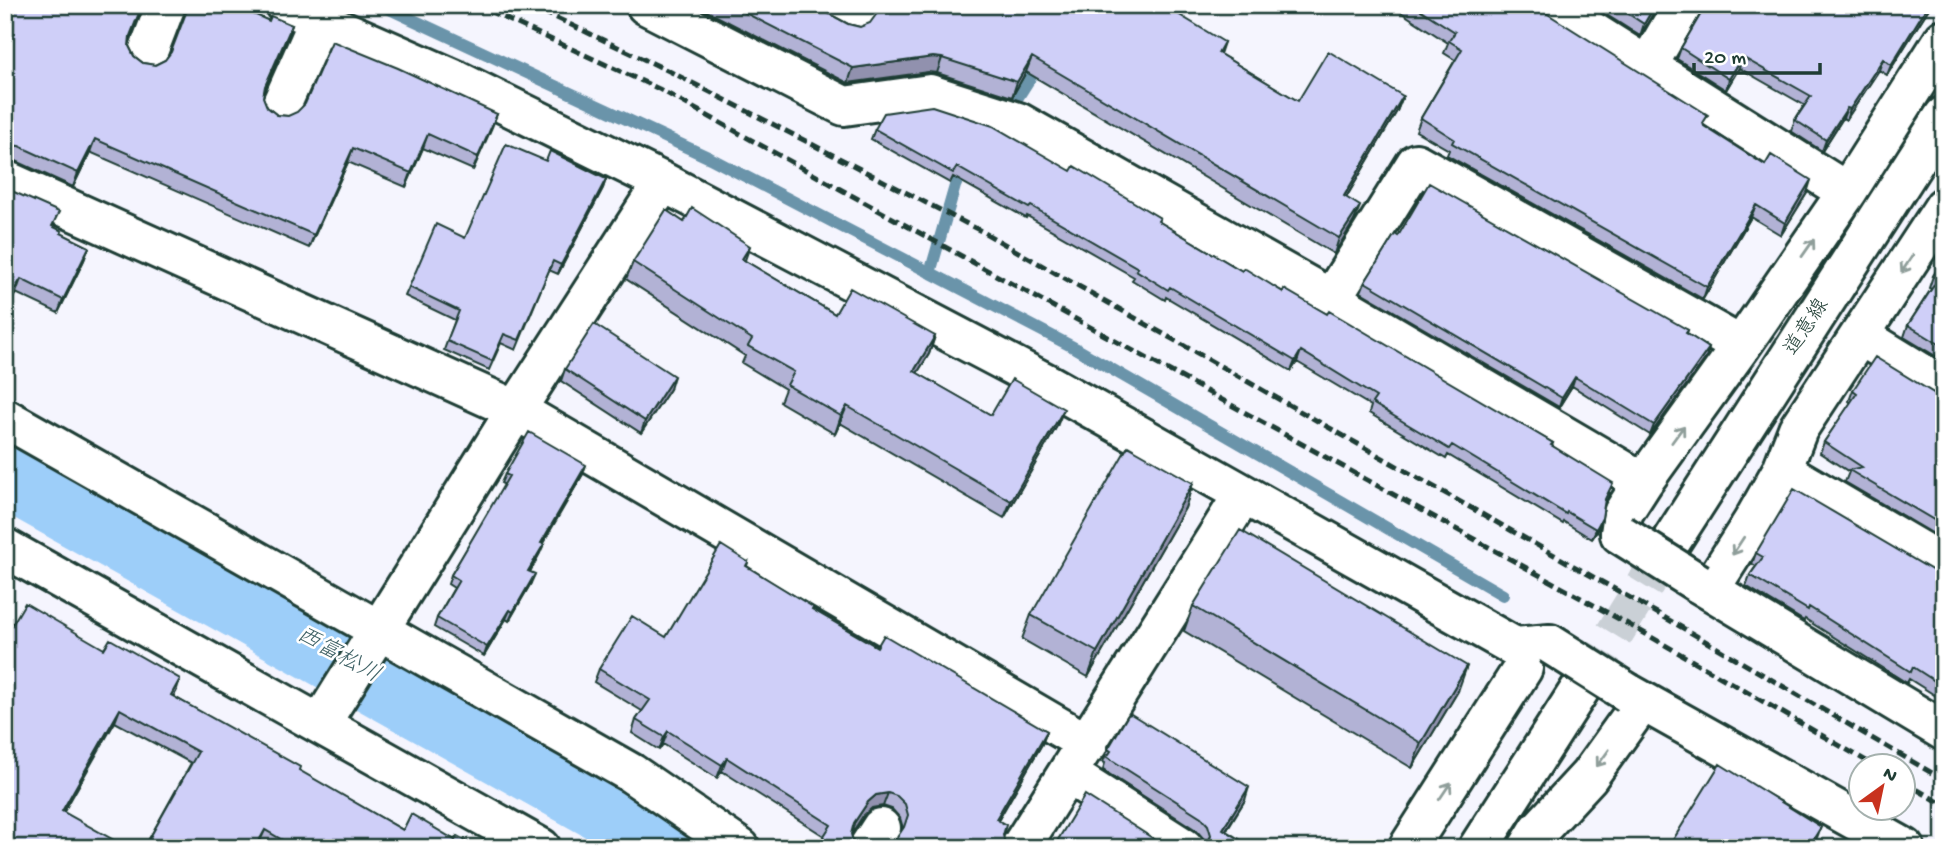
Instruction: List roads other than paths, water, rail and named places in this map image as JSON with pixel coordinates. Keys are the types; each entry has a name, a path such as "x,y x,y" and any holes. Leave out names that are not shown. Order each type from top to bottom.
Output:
{"street":[{"path":"146,57 166,5"},
{"path":"646,5 844,106 930,94 1017,122 1331,299 1643,482"},
{"path":"825,5 853,20 862,5"},
{"path":"1550,5 1847,192"},
{"path":"1647,67 1683,5"},
{"path":"280,108 302,13 458,81 663,182 1048,384 1243,495 1530,646 1635,698 1905,848"},
{"path":"1944,39 1847,192 1643,482 1623,513 1620,534 1944,731"},
{"name":"道意線","path":"1672,540 1944,116"},
{"path":"1331,299 1416,163 1741,346"},
{"path":"5,180 516,410 1078,759 1184,848"},
{"path":"321,723 516,410 663,182"},
{"path":"1704,586 1752,523 1782,470 1797,429 1944,207"},
{"path":"1861,336 1944,387"},
{"path":"5,418 372,639 631,773 740,848"},
{"path":"1782,470 1944,565"},
{"path":"1020,848 1243,495"},
{"path":"5,548 541,848"},
{"path":"1408,848 1523,668 1530,646"},
{"path":"1478,848 1584,683"},
{"path":"1528,848 1539,830 1589,776 1635,698"}],"waterway":[{"path":"381,5 710,158 1075,348 1503,595"},
{"path":"1004,111 1018,97 1039,64"},
{"path":"930,273 955,186 964,167"},
{"name":"西富松川","path":"5,470 605,805 667,848"}],"tunnel":[{"path":"1584,683 1672,540"}],"railway":[{"path":"476,5 659,89 1646,634 1851,752"},
{"path":"529,5 671,72 983,232 1657,613 1944,780"},
{"path":"1918,790 1944,805"}]}
